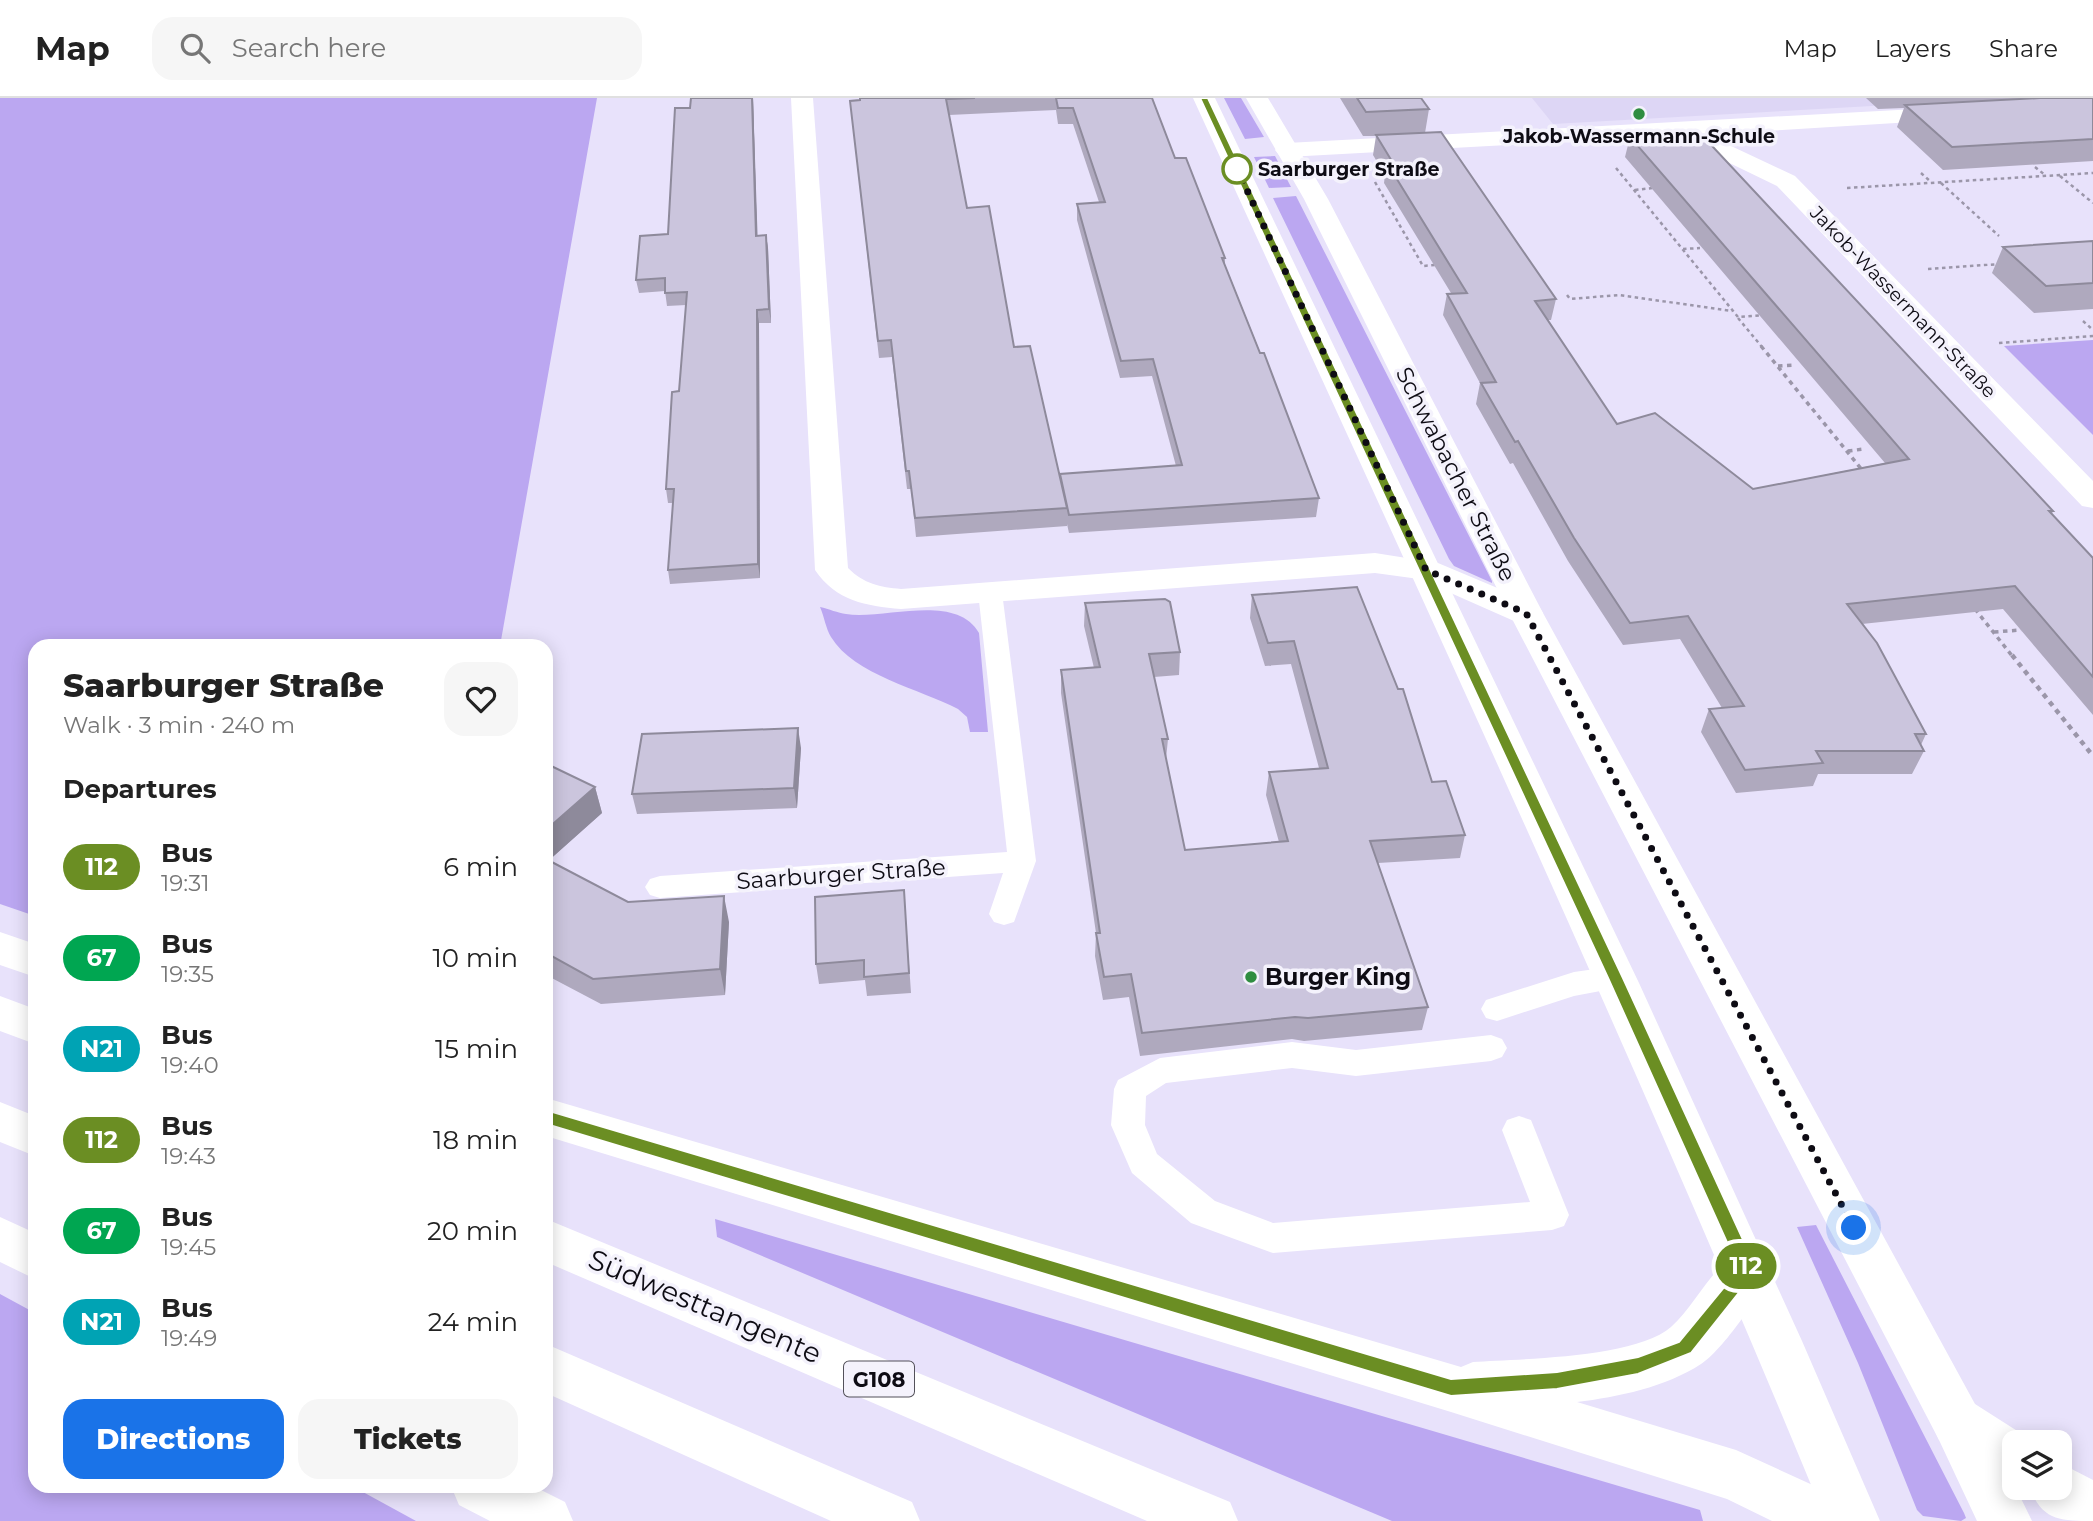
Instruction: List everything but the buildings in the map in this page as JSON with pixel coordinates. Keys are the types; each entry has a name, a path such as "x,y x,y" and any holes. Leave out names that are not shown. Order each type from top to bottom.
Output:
{"main road":[{"path":"802,98 832,570 844,585 867,596 901,599 1375,563 1426,570 1526,613"},
{"path":"1204,98 1616,978 1748,1270 1853,1521"},
{"name":"Schwabacher Straße","path":"1257,98 1316,200 1526,613 1957,1422 2005,1521"},
{"path":"1287,150 1982,113"},
{"name":"Jakob-Wassermann-Straße","path":"1696,128 1721,150 1786,181 2093,499"},
{"path":"0,948 28,958"},
{"path":"0,1013 28,1024"},
{"path":"553,1119 1736,1476 1831,1521"},
{"path":"0,1121 28,1134"},
{"path":"0,1238 28,1252"},
{"name":"Südwesttangente","path":"553,1243 1210,1521"},
{"path":"1451,1388 1557,1381 1638,1366 1685,1348 1748,1270"},
{"path":"553,1371 893,1521"},
{"path":"1957,1422 2002,1452"},
{"path":"492,1493 546,1521"},
{"path":"2072,1498 2093,1511"}],"lane":[{"path":"990,592 1022,861 1004,914"},
{"name":"Saarburger Straße","path":"660,887 1022,861"},
{"path":"1497,1009 1574,985 1616,978"},
{"path":"1491,1048 1356,1063 1292,1055 1160,1071 1130,1089 1128,1125 1144,1163 1203,1212 1273,1238 1552,1215 1519,1130"}],"path":[{"path":"1588,133 1864,472"},
{"path":"2035,166 2046,176"},
{"path":"1921,173 1931,183"},
{"path":"1836,189 2093,173"},
{"path":"2059,175 2093,203"},
{"path":"1375,182 1423,266 1435,265"},
{"path":"1941,183 1999,236"},
{"path":"1634,190 1653,188"},
{"path":"1388,204 1397,203"},
{"path":"1682,249 1700,248"},
{"path":"1926,269 2004,264"},
{"path":"1567,295 1570,299 1619,295 1732,311"},
{"path":"1738,317 1775,315"},
{"path":"2083,321 2093,330"},
{"path":"1988,344 2093,336"},
{"path":"1777,366 1796,365"},
{"path":"1847,451 1864,449"},
{"path":"1970,602 2092,754"},
{"path":"1994,632 2021,630"}],"shaded area":[{"path":"0,98 597,98 501,639 28,639 28,914 0,904"},
{"path":"1224,98 1241,98 1264,137 1245,139"},
{"name":"Jakob-Wassermann-Schule","path":"1532,98 2015,98 1553,124"},
{"path":"1275,156 1291,187 1269,188 1254,157"},
{"path":"1296,196 1492,583 1454,566 1449,559 1273,198"},
{"path":"2093,340 2093,435 2004,346"},
{"path":"820,607 862,615 937,611 954,614 968,621 979,633 988,732 970,732 967,717 958,709 889,680 855,661 831,637"},
{"path":"715,1219 1700,1510 1703,1521 1392,1521 717,1237"},
{"path":"1816,1225 1964,1513 1966,1518 1961,1521 1923,1516 1917,1510 1858,1363 1797,1227"},
{"path":"0,1294 28,1309 28,1493 365,1493 416,1521 0,1521"}],"bus line":[{"name":"112","path":"553,1119 1451,1388 1557,1381 1638,1366 1685,1348 1748,1270 1616,978 1204,98"}],"place":[{"name":"Jakob-Wassermann-Schule","path":"1639,114"},
{"name":"Saarburger Straße","path":"1237,169"},
{"name":"Burger King","path":"1251,977"}],"route":[{"path":"1237,169 1426,570 1526,613 1854,1228"}]}
